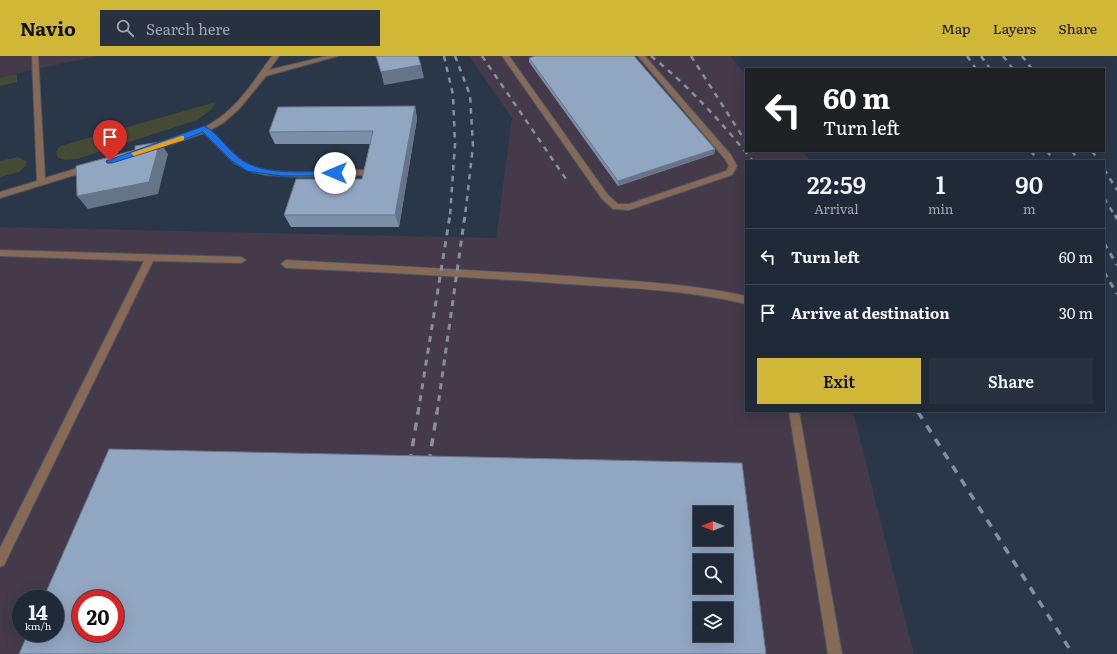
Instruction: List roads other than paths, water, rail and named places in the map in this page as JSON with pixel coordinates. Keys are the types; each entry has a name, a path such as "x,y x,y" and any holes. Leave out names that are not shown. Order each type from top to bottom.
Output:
{"lane":[{"path":"35,56 41,182"},
{"path":"143,151 204,129 220,121 234,110 276,56"},
{"path":"263,74 335,56"},
{"path":"505,56 605,197 616,207 629,207 729,173 733,166 728,157 641,56"},
{"path":"204,129 235,159 249,169 281,173 363,173"},
{"path":"0,195 99,164"},
{"path":"0,253 241,260"},
{"path":"0,561 150,258"},
{"path":"286,264 442,271 679,288 720,294 745,300"},
{"path":"794,412 835,654"}],"railway":[{"path":"444,56 453,95 455,144 450,216"},
{"path":"455,56 470,95 473,146 465,216"},
{"path":"482,56 568,182"},
{"path":"651,56 679,80 705,106 745,152"},
{"path":"691,56 745,140"},
{"path":"967,56 975,68"},
{"path":"981,56 989,68"},
{"path":"1003,56 1012,68"},
{"path":"1022,56 1031,68"},
{"path":"745,152 752,160"},
{"path":"1032,152 1037,160"},
{"path":"1048,152 1053,160"},
{"path":"1073,152 1078,160"},
{"path":"1093,152 1098,160"},
{"path":"1105,171 1117,190"},
{"path":"1105,200 1115,216"},
{"path":"418,413 450,215"},
{"path":"437,413 465,215"},
{"path":"1115,215 1117,219"},
{"path":"1105,245 1117,265"},
{"path":"1105,274 1117,294"},
{"path":"410,462 418,412"},
{"path":"429,462 437,412"},
{"path":"918,412 1069,648"}]}
